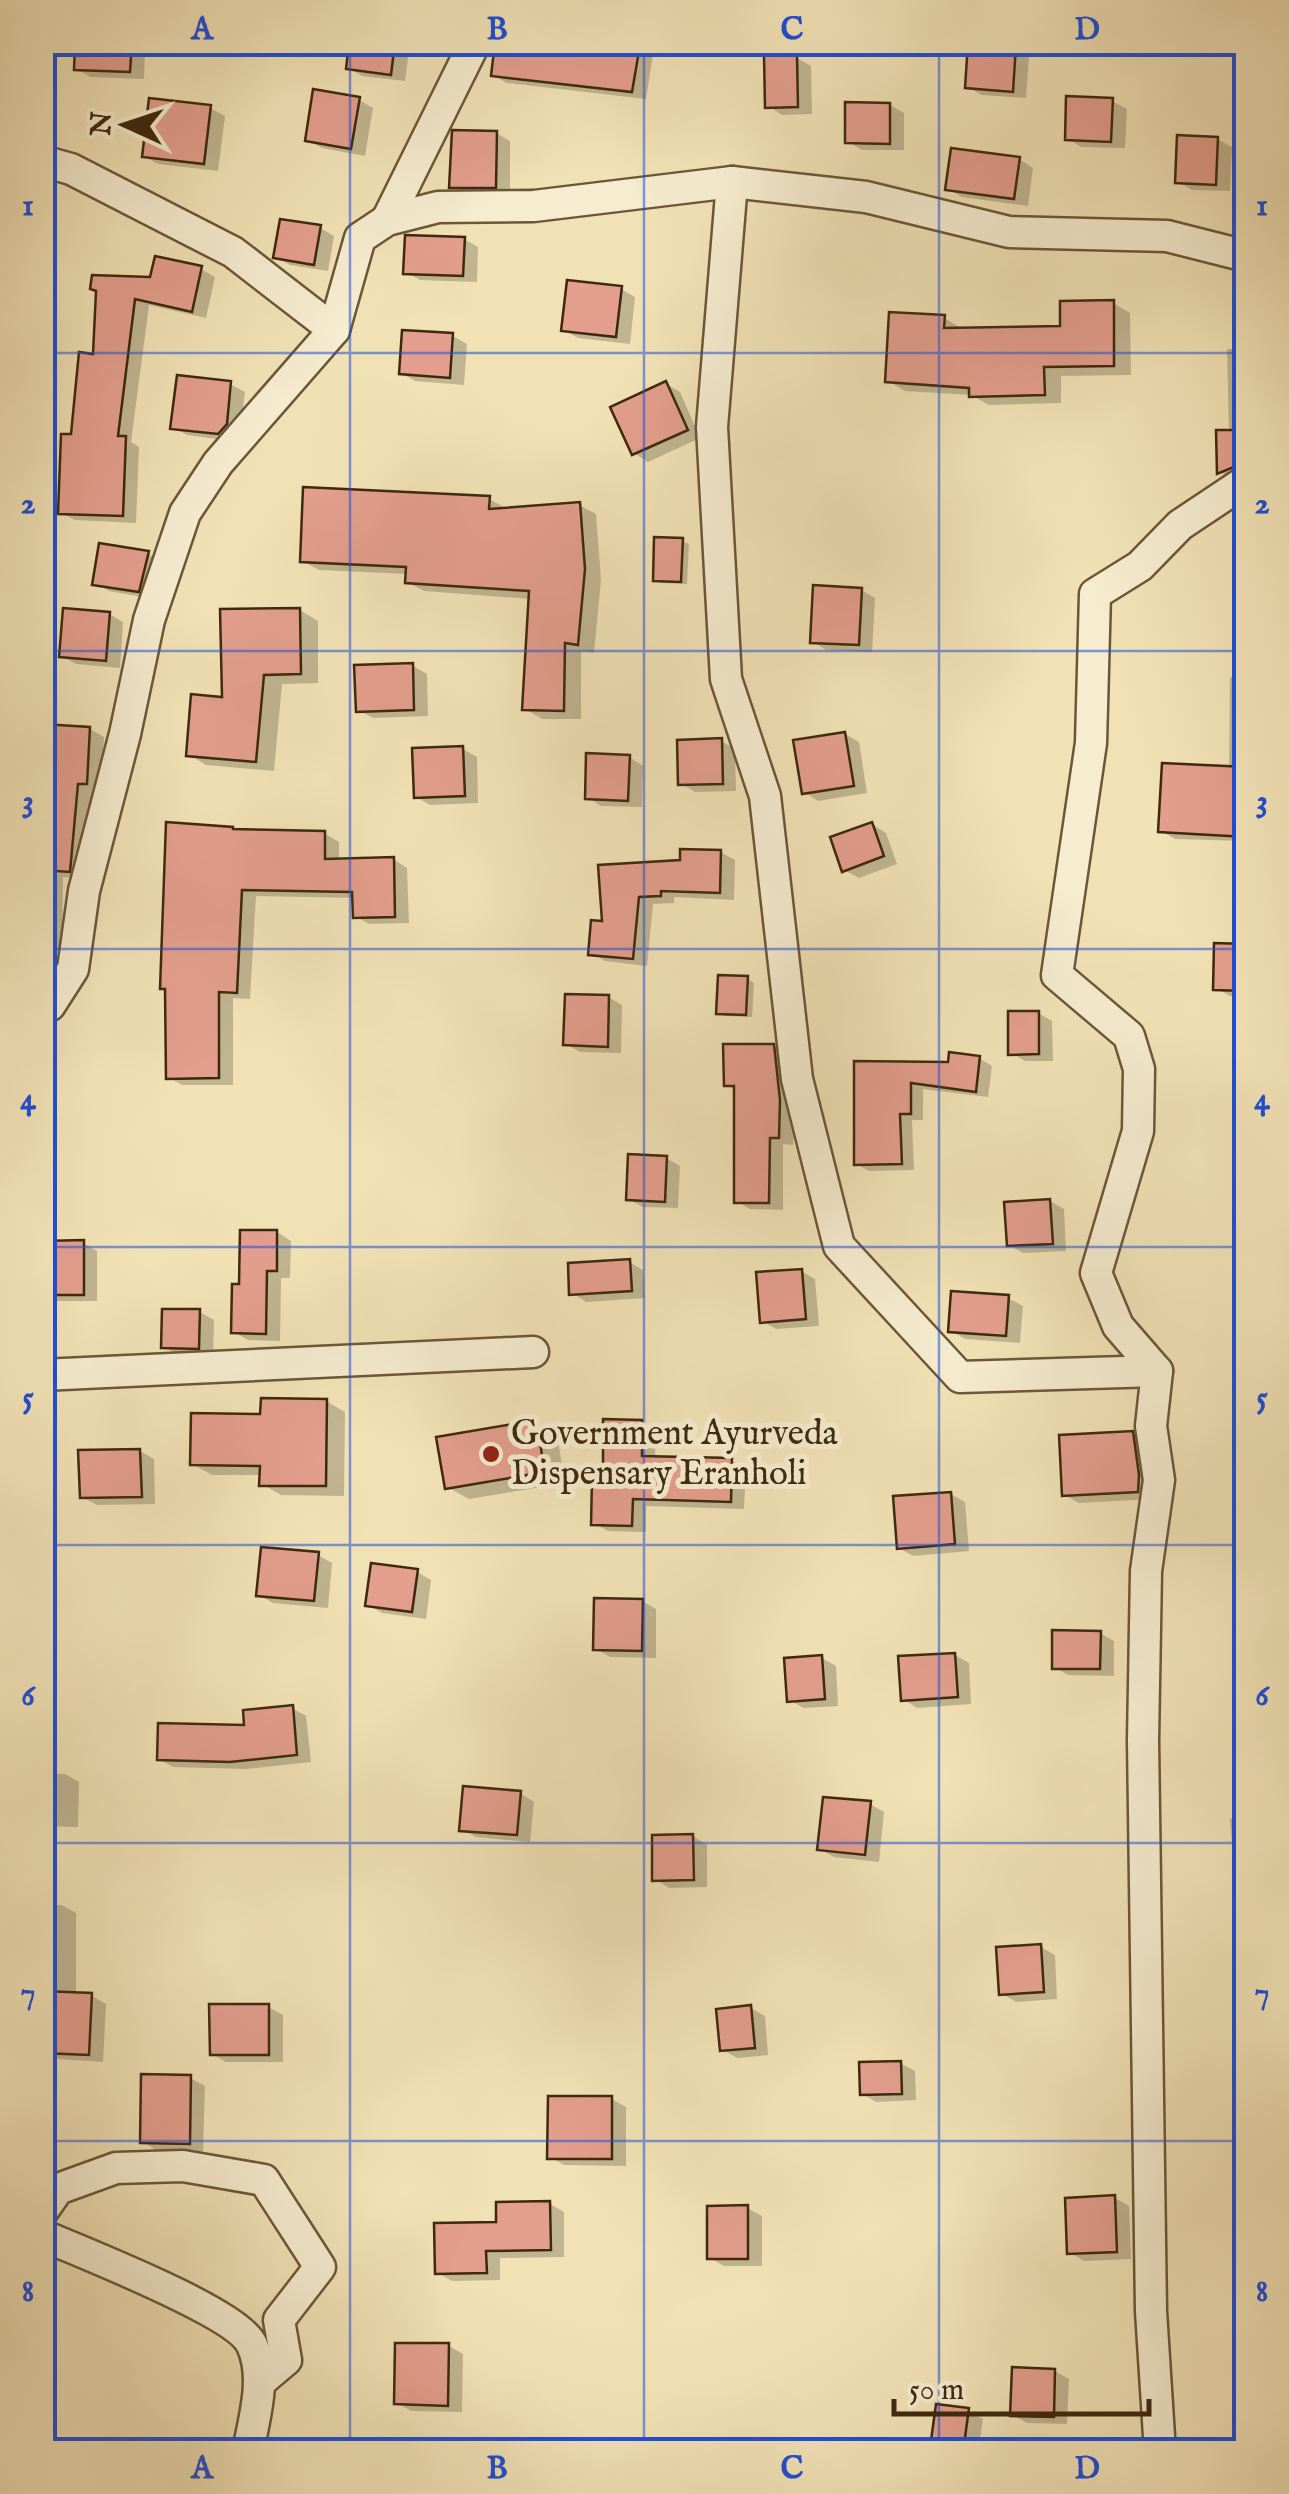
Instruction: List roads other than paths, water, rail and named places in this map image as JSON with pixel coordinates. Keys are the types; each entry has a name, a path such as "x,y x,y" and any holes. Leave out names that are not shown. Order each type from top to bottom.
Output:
{"street":[{"path":"388,220 475,42"},
{"path":"42,162 72,169 233,252 334,330"},
{"path":"732,182 712,427 726,678 765,796 798,1079 839,1246 960,1377 1158,1371"},
{"path":"42,1004 50,1004 72,970 84,892 125,734 148,620 185,512 218,464 334,330 360,238 388,220 438,207 534,206 732,182 866,198 1009,232 1167,236 1246,256"},
{"path":"1160,2452 1151,2311 1143,1740 1146,1571 1159,1480 1151,1426 1158,1371 1118,1326 1096,1274 1138,1131 1139,1070 1129,1036 1057,975 1091,744 1095,594 1140,566 1180,525 1246,481"},
{"path":"42,1376 533,1352"},
{"path":"42,2212 58,2189 116,2168 183,2166 264,2180 320,2267 278,2320 286,2360 260,2382"},
{"path":"42,2235 224,2317 252,2344 260,2382 248,2452"}],"place":[{"name":"Government Ayurveda Dispensary Eranholi","path":"491,1454"}]}
